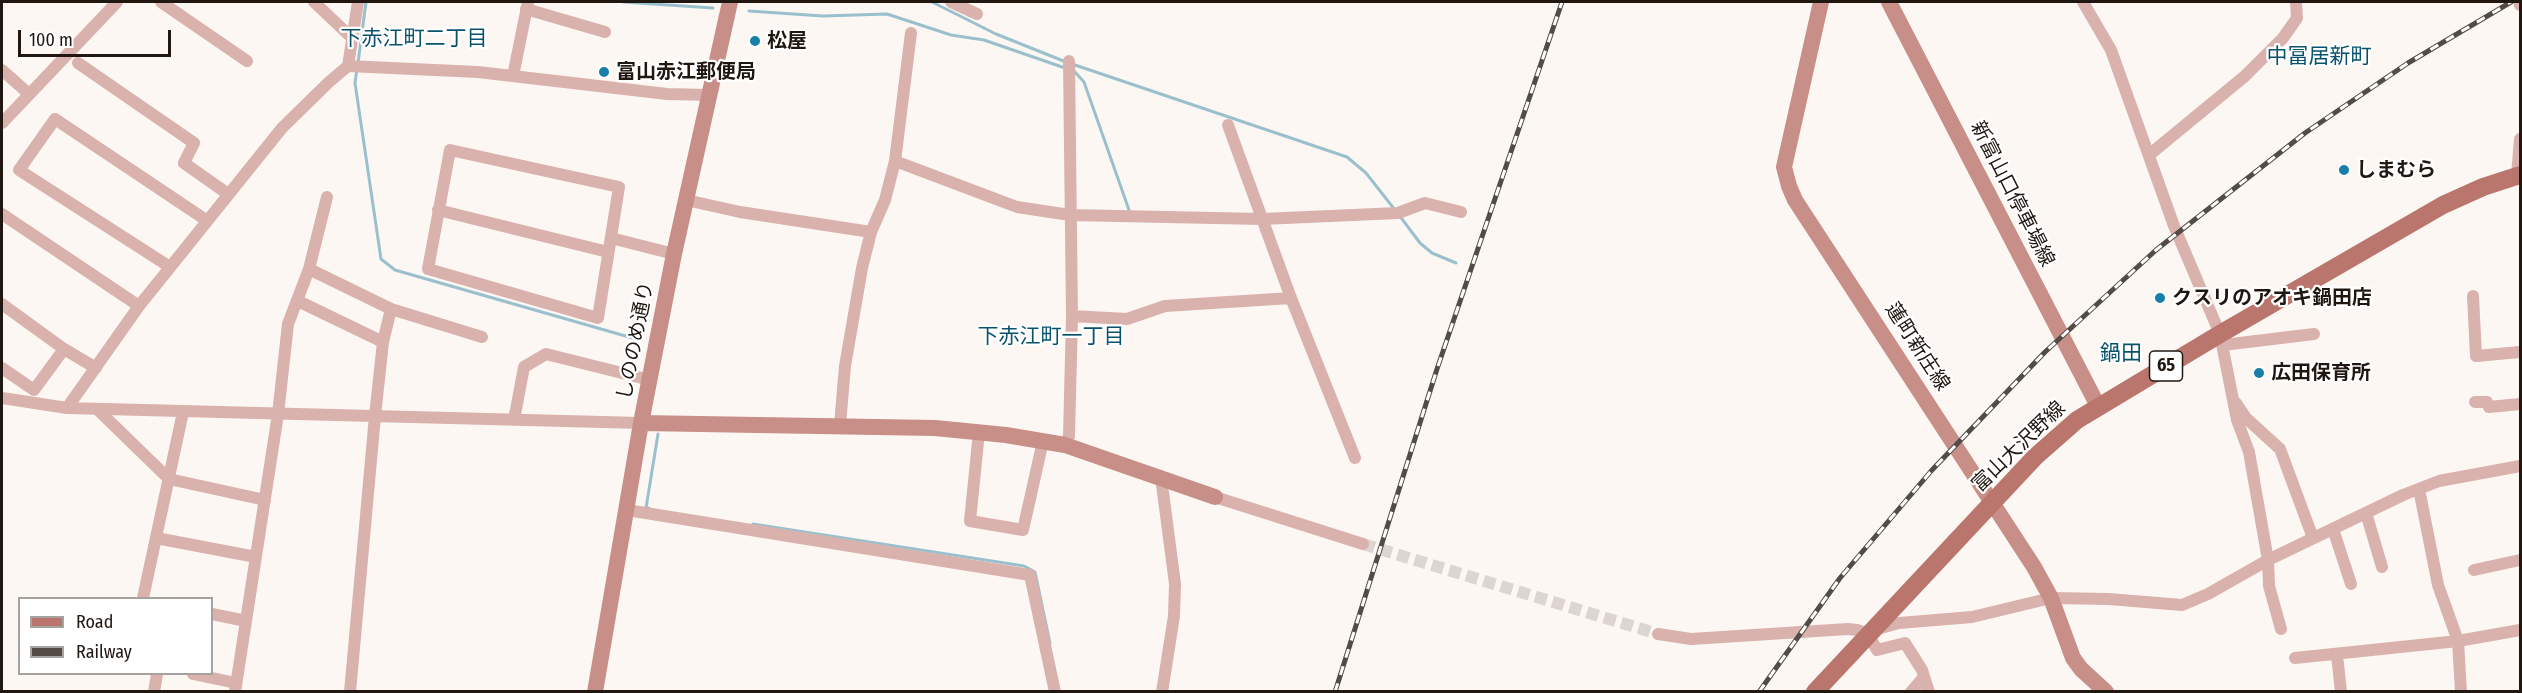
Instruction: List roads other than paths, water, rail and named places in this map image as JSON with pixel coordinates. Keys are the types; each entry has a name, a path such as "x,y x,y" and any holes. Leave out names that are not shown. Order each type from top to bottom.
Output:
{"main road":[{"name":"しののめ通り","path":"595,692 641,423 674,254 730,2"},
{"name":"蓮町新庄線","path":"1821,2 1784,167 1788,186 1991,504 2034,567 2050,598 2073,658 2081,669 2106,692"},
{"name":"新富山口停車場線","path":"1889,2 2098,406"},
{"name":"富山大沢野線","path":"1815,692 2035,457 2077,420 2098,406 2221,339 2443,205 2519,175"},
{"path":"641,423 840,425 979,432 1065,445 1215,497"}],"street":[{"path":"2,123 117,2"},
{"path":"161,2 247,61"},
{"path":"314,2 352,38"},
{"path":"354,66 352,38 358,2"},
{"path":"951,2 977,14"},
{"path":"2149,155 2245,76 2283,38 2297,18 2296,2"},
{"path":"2088,4 2111,50 2174,226 2221,339 2237,420 2249,452 2268,560 2269,586 2282,629"},
{"path":"513,76 527,5 605,32"},
{"path":"840,425 852,320 871,232 885,200 895,161 911,33"},
{"path":"1065,445 1069,436 1072,316 1069,61"},
{"path":"78,63 194,143 184,163 228,194"},
{"path":"67,408 139,306 282,128 329,81 354,66 513,76 667,94 710,95"},
{"path":"2,70 29,94"},
{"path":"170,267 19,170 55,119 206,220"},
{"path":"1228,125 1291,298 1355,458"},
{"path":"2519,175 2520,139"},
{"path":"450,150 619,187 611,238 598,318 428,269 450,150"},
{"path":"895,161 1017,207 1070,215 1262,219 1398,213 1425,203 1461,212"},
{"path":"196,675 236,687 279,414 288,324 309,269 327,197"},
{"path":"686,200 740,212 871,232"},
{"path":"438,210 608,252"},
{"path":"2,214 139,306"},
{"path":"611,238 674,254"},
{"path":"309,269 392,309 482,337"},
{"path":"2473,296 2476,356 2520,352"},
{"path":"1072,316 1127,319 1165,306 1291,298"},
{"path":"298,301 383,342"},
{"path":"2,304 64,349 96,368"},
{"path":"350,692 383,342 392,309"},
{"path":"2221,339 2313,334"},
{"path":"2,368 34,390 64,349"},
{"path":"514,420 524,367 546,354 650,380"},
{"path":"2,398 67,408 641,423"},
{"path":"2234,400 2246,418 2280,449 2313,538"},
{"path":"2475,402 2487,402 2488,407 2520,404"},
{"path":"97,409 169,479 265,500"},
{"path":"142,597 183,412"},
{"path":"979,432 970,521 1023,530 1043,441"},
{"path":"1658,634 1691,639 1848,629 1868,634 1886,625 1972,617 2050,598 2109,599 2182,606 2268,560 2419,489 2439,481 2520,466"},
{"path":"1161,477 1175,584 1174,616 1162,692"},
{"path":"2419,489 2438,585 2458,641 2461,692"},
{"path":"1215,497 1363,544"},
{"path":"627,510 1030,575 1055,692"},
{"path":"2366,513 2382,567"},
{"path":"2333,529 2351,584"},
{"path":"156,538 256,557"},
{"path":"2474,570 2520,560"},
{"path":"213,614 246,621"},
{"path":"2295,658 2458,641 2520,630"},
{"path":"1868,634 1877,650 1905,643 1924,677 1929,692"},
{"path":"2337,655 2341,692"},
{"path":"154,692 157,675"},
{"path":"1911,692 1924,677"}],"waterway":[{"path":"358,63 366,2"},
{"path":"623,2 713,8"},
{"path":"932,2 996,34 1066,62"},
{"path":"749,11 823,16 887,14 951,35 984,40 1065,68"},
{"path":"1072,64 1347,157 1366,173 1395,210"},
{"path":"357,69 355,83 381,259 395,270 636,339"},
{"path":"1074,71 1084,82 1129,210"},
{"path":"1399,215 1420,243 1432,253 1456,263"},
{"path":"649,508 646,508 658,434"},
{"path":"753,524 1024,566 1035,572 1050,643"}],"tunnel":[{"path":"1363,544 1658,634"}],"railway":[{"path":"1335,692 1437,369 1562,2"},
{"path":"1759,692 1840,578 1932,470 2045,352 2156,250 2305,133 2408,63 2511,2"}],"place":[{"name":"松屋","path":"755,41"},
{"name":"富山赤江郵便局","path":"604,72"},
{"name":"しまむら","path":"2344,170"},
{"name":"クスリのアオキ鍋田店","path":"2160,298"},
{"name":"広田保育所","path":"2259,373"}],"district":[{"name":"下赤江町二丁目","path":"414,39"},
{"name":"中冨居新町","path":"2319,57"},
{"name":"下赤江町一丁目","path":"1051,337"},
{"name":"鍋田","path":"2121,354"}]}
